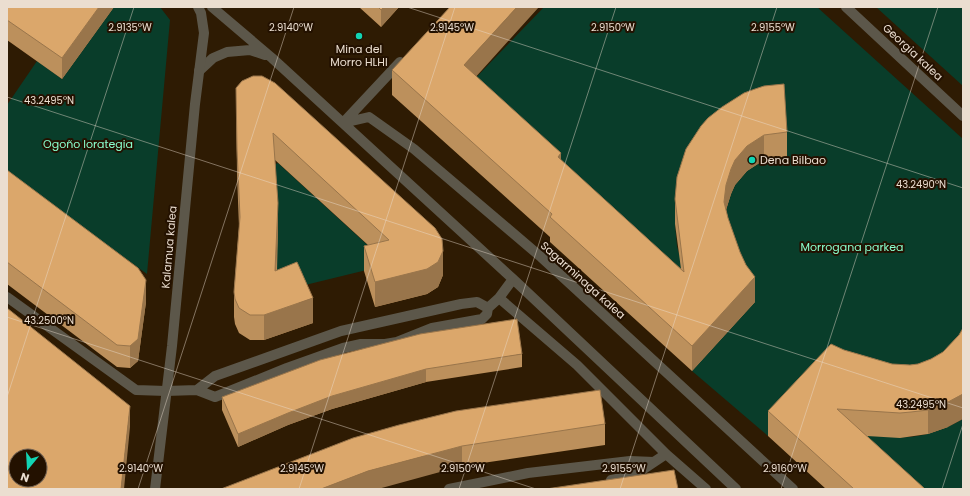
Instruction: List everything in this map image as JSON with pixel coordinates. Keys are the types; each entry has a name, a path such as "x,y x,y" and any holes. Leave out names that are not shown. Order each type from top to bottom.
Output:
{"street":[{"name":"Kalamua kalea","path":"155,489 172,346 204,33 201,13 198,7"},
{"path":"212,7 272,58 513,279 736,489"},
{"name":"Georgia kalea","path":"846,7 963,116"},
{"path":"199,71 213,58 227,52 250,50 272,58"},
{"path":"343,123 408,54"},
{"name":"Sagarminaga kalea","path":"343,123 370,118 414,149 542,257 793,489"},
{"path":"7,297 136,390 197,390 215,397 287,368 343,348 361,344 386,344 397,342 432,328 482,319 487,314 488,308 499,298 513,279"},
{"path":"499,298 577,365 666,454 706,489"},
{"path":"197,390 214,376 341,331 461,304 477,302 488,308"},
{"path":"591,392 601,390"},
{"path":"604,481 633,476 666,454"},
{"path":"449,489 528,473 630,460 654,462"}],"green space":[{"name":"Ogoño lorategia","path":"114,7 160,7 170,20 147,274 7,173 7,105 37,61 62,79"},
{"name":"Morrogana parkea","path":"544,7 817,7 963,139 963,354 953,367 831,369 768,436 692,371 755,302 724,227 726,210 735,185 747,171 764,160 786,157 784,109 675,224 677,246 685,276 464,90"},
{"path":"876,7 963,7 963,86"},
{"path":"278,163 385,261 383,266 297,287 276,289 273,165"},
{"path":"963,419 963,489 898,489 860,431 888,436 913,437 937,431"}],"building":[{"path":"7,7 99,7 62,58 7,20"},
{"path":"450,7 517,7 464,65 561,153 558,157 684,272 675,199 677,177 686,149 701,126 708,118 722,107 744,93 764,86 784,84 787,132 764,135 747,146 735,160 726,185 724,202 728,218 740,252 746,265 755,277 692,346 550,217 552,214 392,70"},
{"path":"253,76 262,76 275,83 435,228 442,239 443,251 438,262 427,269 375,282 364,246 389,240 273,133 278,203 275,271 297,262 313,298 264,315 250,315 239,308 234,292 240,217 236,88 242,81"},
{"path":"7,170 138,268 146,280 138,339 130,346 117,345 7,262"},
{"path":"7,308 130,406 121,489 7,489"},
{"path":"517,319 522,354 426,369 332,396 238,434 222,397 320,360 420,334"},
{"path":"963,328 963,394 928,410 900,413 837,409 925,489 854,489 768,411 831,344 844,350 892,364 910,365 918,364 931,359 943,352 959,335"},
{"path":"600,390 605,424 462,446 368,471 321,489 221,489 353,438 399,425 456,411"},
{"path":"674,470 678,489 546,489"}],"place":[{"name":"Mina del Morro HLHI","path":"359,36"},
{"name":"Dena Bilbao","path":"752,160"}]}
